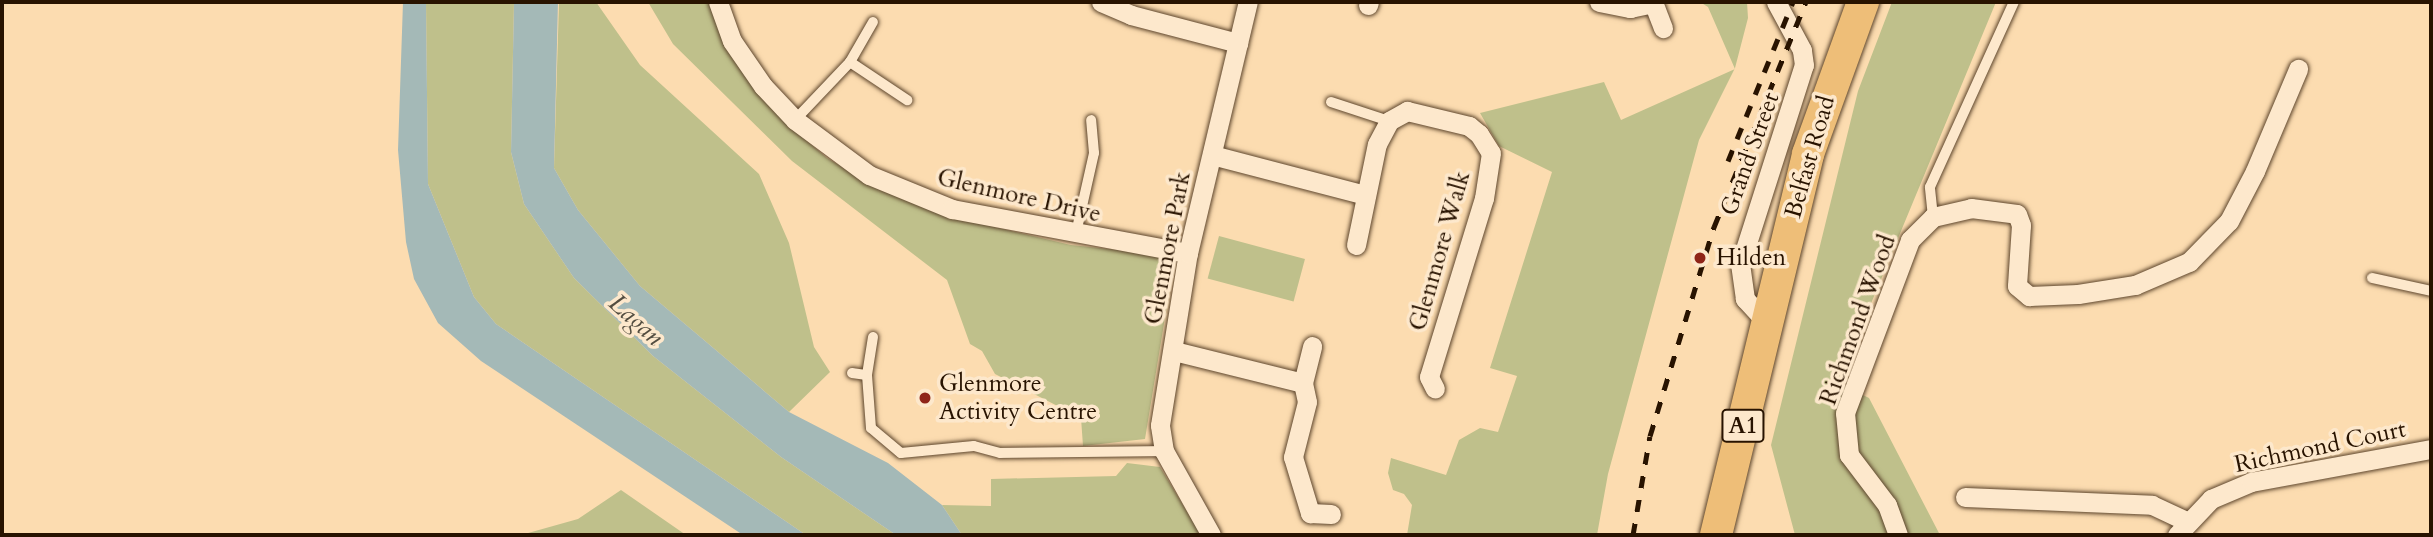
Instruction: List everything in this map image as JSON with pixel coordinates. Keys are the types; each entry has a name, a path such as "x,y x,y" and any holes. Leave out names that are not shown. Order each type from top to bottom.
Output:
{"highway":[{"name":"Belfast Road","path":"1769,317 1808,154 1863,2"},
{"name":"A1","path":"1716,535 1769,317"}],"street":[{"name":"Glenmore Drive","path":"718,2 746,64 795,120 869,175 922,199 1075,236 1188,253"},
{"name":"Glenmore Park","path":"1211,535 1164,451 1160,425 1188,253 1248,2"},
{"path":"1599,2 1630,8 1653,2 1664,28"},
{"name":"Grand Street","path":"1769,317 1759,314 1745,299 1740,265 1804,65 1802,50 1776,2"},
{"path":"1114,5 1238,43"},
{"path":"1933,217 1971,208 2017,214 2021,225 2017,286 2029,296 2135,285 2189,262 2229,221 2256,171 2298,69"},
{"name":"Glenmore Walk","path":"1389,121 1408,111 1469,126 1491,153 1484,198 1429,377 1435,389"},
{"path":"1356,245 1377,144 1389,121"},
{"name":"Glenmore Park","path":"1212,155 1366,195"},
{"name":"Richmond Wood","path":"1898,535 1887,505 1849,455 1845,412 1910,240 1933,217"},
{"path":"1312,346 1303,383 1307,402 1293,457 1310,513 1331,514"},
{"name":"Glenmore Park","path":"1174,351 1303,383"},
{"name":"Richmond Court","path":"1965,497 2152,505 2182,528 2211,499 2250,482 2431,449"}],"lane":[{"path":"1933,217 1930,187 2014,2"},
{"path":"795,120 850,62 873,22"},
{"path":"850,62 907,100"},
{"path":"1331,102 1389,121"},
{"path":"1075,236 1094,153 1091,120"},
{"path":"2372,278 2431,291"},
{"path":"873,337 866,374 871,428 901,453 974,446 1000,453 1164,451"},
{"path":"852,373 866,374"}],"green space":[{"path":"426,2 514,2 511,152 524,204 574,278 653,356 781,457 896,535 806,535 496,324 474,297 428,184"},
{"path":"559,2 596,2 640,65 759,174 789,243 814,347 830,372 789,412 640,286 578,210 554,168"},
{"path":"648,2 714,2 787,124 827,158 879,189 943,215 1071,245 1156,254 1174,263 1145,439 1083,446 1081,418 995,374 982,351 970,344 947,280 792,161 673,44"},
{"path":"1700,2 1747,2 1748,18 1735,68 1708,7"},
{"path":"1892,2 1996,2 1838,383 1869,398 1940,535 1795,535 1771,445 1858,91"},
{"path":"1734,69 1699,140 1608,474 1597,535 1407,535 1412,505 1404,494 1393,490 1388,473 1391,458 1446,475 1459,440 1480,428 1498,432 1517,376 1490,368 1552,172 1499,146 1480,113 1604,82 1621,120"},
{"path":"1219,236 1305,259 1294,302 1208,279"},
{"path":"1127,463 1160,467 1201,535 962,535 942,505 991,506 991,479 1116,476"},
{"path":"621,490 686,535 521,535 578,519"}],"water":[{"path":"403,2 426,2 428,184 474,297 496,324 806,535 743,535 481,361 438,323 414,279 406,242 398,150"},
{"name":"Lagan","path":"514,2 558,2 554,168 578,210 640,286 789,412 888,463 942,505 962,535 896,535 781,457 653,356 574,278 524,204 511,152"}],"railway":[{"path":"1728,161 1793,2"},
{"path":"1633,535 1650,436 1714,227 1806,2"}],"place":[{"name":"Hilden","path":"1700,258"},
{"name":"Glenmore Activity Centre","path":"925,398"}]}
